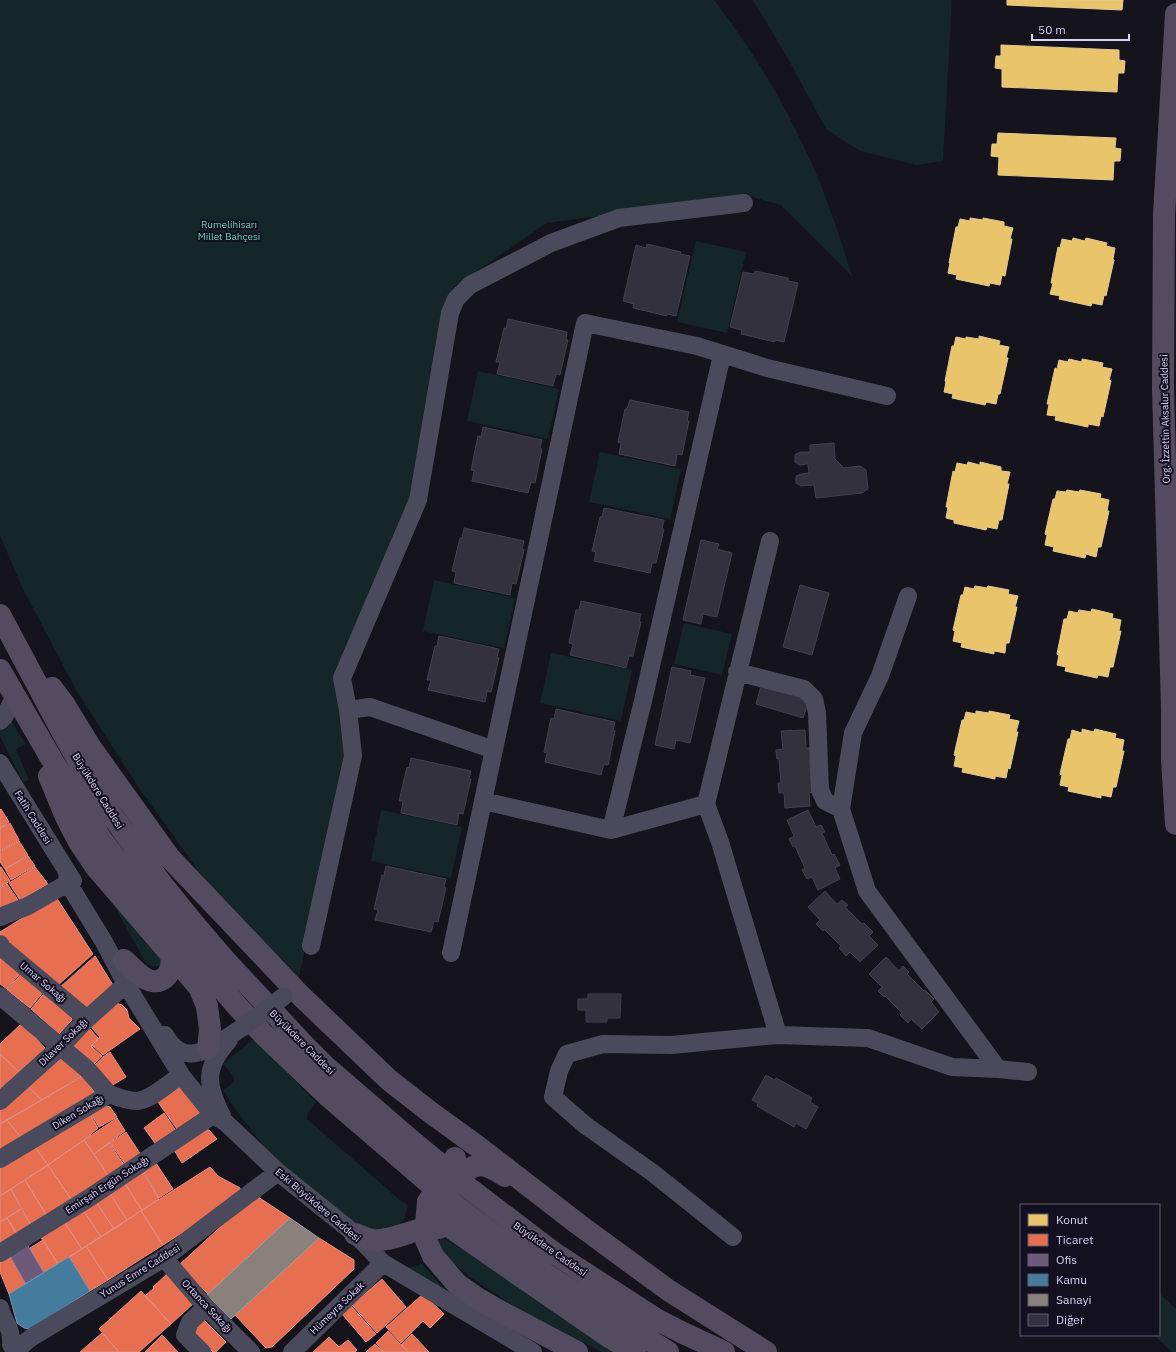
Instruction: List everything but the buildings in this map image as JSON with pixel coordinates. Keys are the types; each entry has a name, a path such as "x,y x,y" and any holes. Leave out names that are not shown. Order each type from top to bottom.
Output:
{"main road":[{"name":"Org. İzzettin Aksalur Caddesi","path":"1176,14 1175,54 1164,214 1170,313 1174,760 1176,824"},
{"name":"Büyükdere Caddesi","path":"0,615 90,782 113,817 172,897 224,959 309,1051 412,1141 470,1189 547,1249 656,1319 724,1352"},
{"path":"17,648 45,678 64,704 91,748 169,857 292,996 389,1080 539,1195"},
{"name":"Büyükdere Caddesi","path":"0,670 55,765 101,839 143,896 237,1006 295,1066 329,1098 457,1208 547,1275 668,1352"},
{"path":"38,736 44,761 52,783 66,817 79,842 95,866 199,987 207,1006 210,1029 208,1049"},
{"path":"124,960 144,978 153,982 163,979 169,973 172,964 170,953"},
{"path":"430,1112 442,1125 454,1142 460,1165"},
{"path":"577,1352 476,1298 457,1284 433,1256 426,1240 426,1229 436,1201 452,1166 485,1165 493,1168 513,1182 526,1186 668,1290 766,1352"},
{"path":"436,1201 444,1219 454,1230 609,1337 636,1352"},
{"path":"403,1235 413,1228 436,1201"},
{"path":"355,1234 373,1240 392,1238 435,1227 454,1230"}],"street":[{"path":"311,946 353,756 348,710 342,678 418,500 450,312 456,299 470,285 551,243 619,218 744,203"},
{"path":"451,953 585,323 697,346 767,368 887,396"},
{"path":"611,830 643,700 722,355"},
{"path":"770,541 706,804 720,842 778,1035"},
{"path":"908,596 880,676 853,734 841,809 868,891 998,1069"},
{"path":"737,672 804,689 814,699 817,713 820,790 825,801 841,809"},
{"path":"0,721 4,717 15,696"},
{"path":"348,710 370,706 494,750"},
{"name":"Fatih Caddesi","path":"0,763 67,878"},
{"path":"483,800 611,830 706,804"},
{"path":"0,927 67,878 124,960 167,1040 175,1049 184,1053 192,1054 208,1049 292,996"},
{"name":"Eski Büyükdere Caddesi","path":"67,878 104,942 126,984 181,1075 219,1118 278,1172 355,1234 383,1264 533,1352"},
{"path":"0,917 28,906"},
{"name":"Umar Sokağı","path":"0,944 2,948 87,1019"},
{"name":"Dilaver Sokağı","path":"0,1101 60,1047 87,1019 126,984"},
{"path":"0,996 87,1069 109,1094"},
{"path":"219,1118 210,1084 210,1073 222,1047 242,1027"},
{"path":"733,1237 653,1173 585,1125 554,1098 559,1071 567,1054 603,1044 671,1045 778,1035 868,1038 952,1067 1028,1072"},
{"path":"208,1049 203,1066 204,1084 207,1096 219,1118"},
{"name":"Diken Sokağı","path":"0,1159 109,1094 135,1101 142,1100 181,1075"},
{"name":"Emirşah Ergün Sokağı","path":"0,1253 219,1118"},
{"name":"Yunus Emre Caddesi","path":"11,1346 22,1345 32,1337 164,1258 278,1172"},
{"name":"Ortanca Sokağı","path":"164,1258 206,1307 251,1352"},
{"name":"Hümeyra Sokak","path":"292,1352 383,1264"},
{"path":"202,1352 185,1335 190,1322 206,1307"},
{"path":"0,1310 12,1335 11,1346"}],"green space":[{"name":"Rumelihisarı Millet Bahçesi","path":"0,0 714,0 768,79 802,142 829,205 852,276 781,205 749,196 547,223 456,285 449,295 412,504 336,680 348,754 299,977 208,884 139,788 76,690 21,585 0,535"},
{"path":"753,0 952,0 943,161 917,165 860,151 826,129 787,57"},
{"path":"696,241 746,252 727,333 677,322"},
{"path":"478,371 559,389 548,439 467,421"},
{"path":"600,452 681,469 670,519 589,502"},
{"path":"434,580 515,598 504,648 423,631"},
{"path":"684,623 732,634 722,675 674,664"},
{"path":"551,653 632,670 621,721 540,703"},
{"path":"1,705 26,744 16,749 29,780 23,782 0,736"},
{"path":"381,810 462,827 451,878 371,861"},
{"path":"105,889 163,958 161,965 153,966 146,963"},
{"path":"254,1039 316,1102 308,1113 307,1119 401,1201 408,1205 405,1218 397,1226 387,1230 363,1230 323,1202 266,1149 234,1108 223,1090 232,1084 234,1078 223,1064"},
{"path":"440,1238 463,1249 618,1352 602,1352 517,1308 470,1277 448,1259 442,1252 439,1244"},
{"path":"422,1264 445,1289 405,1269"},
{"path":"1160,1294 1176,1309 1176,1352 1172,1352 1155,1336 1160,1336"}]}
